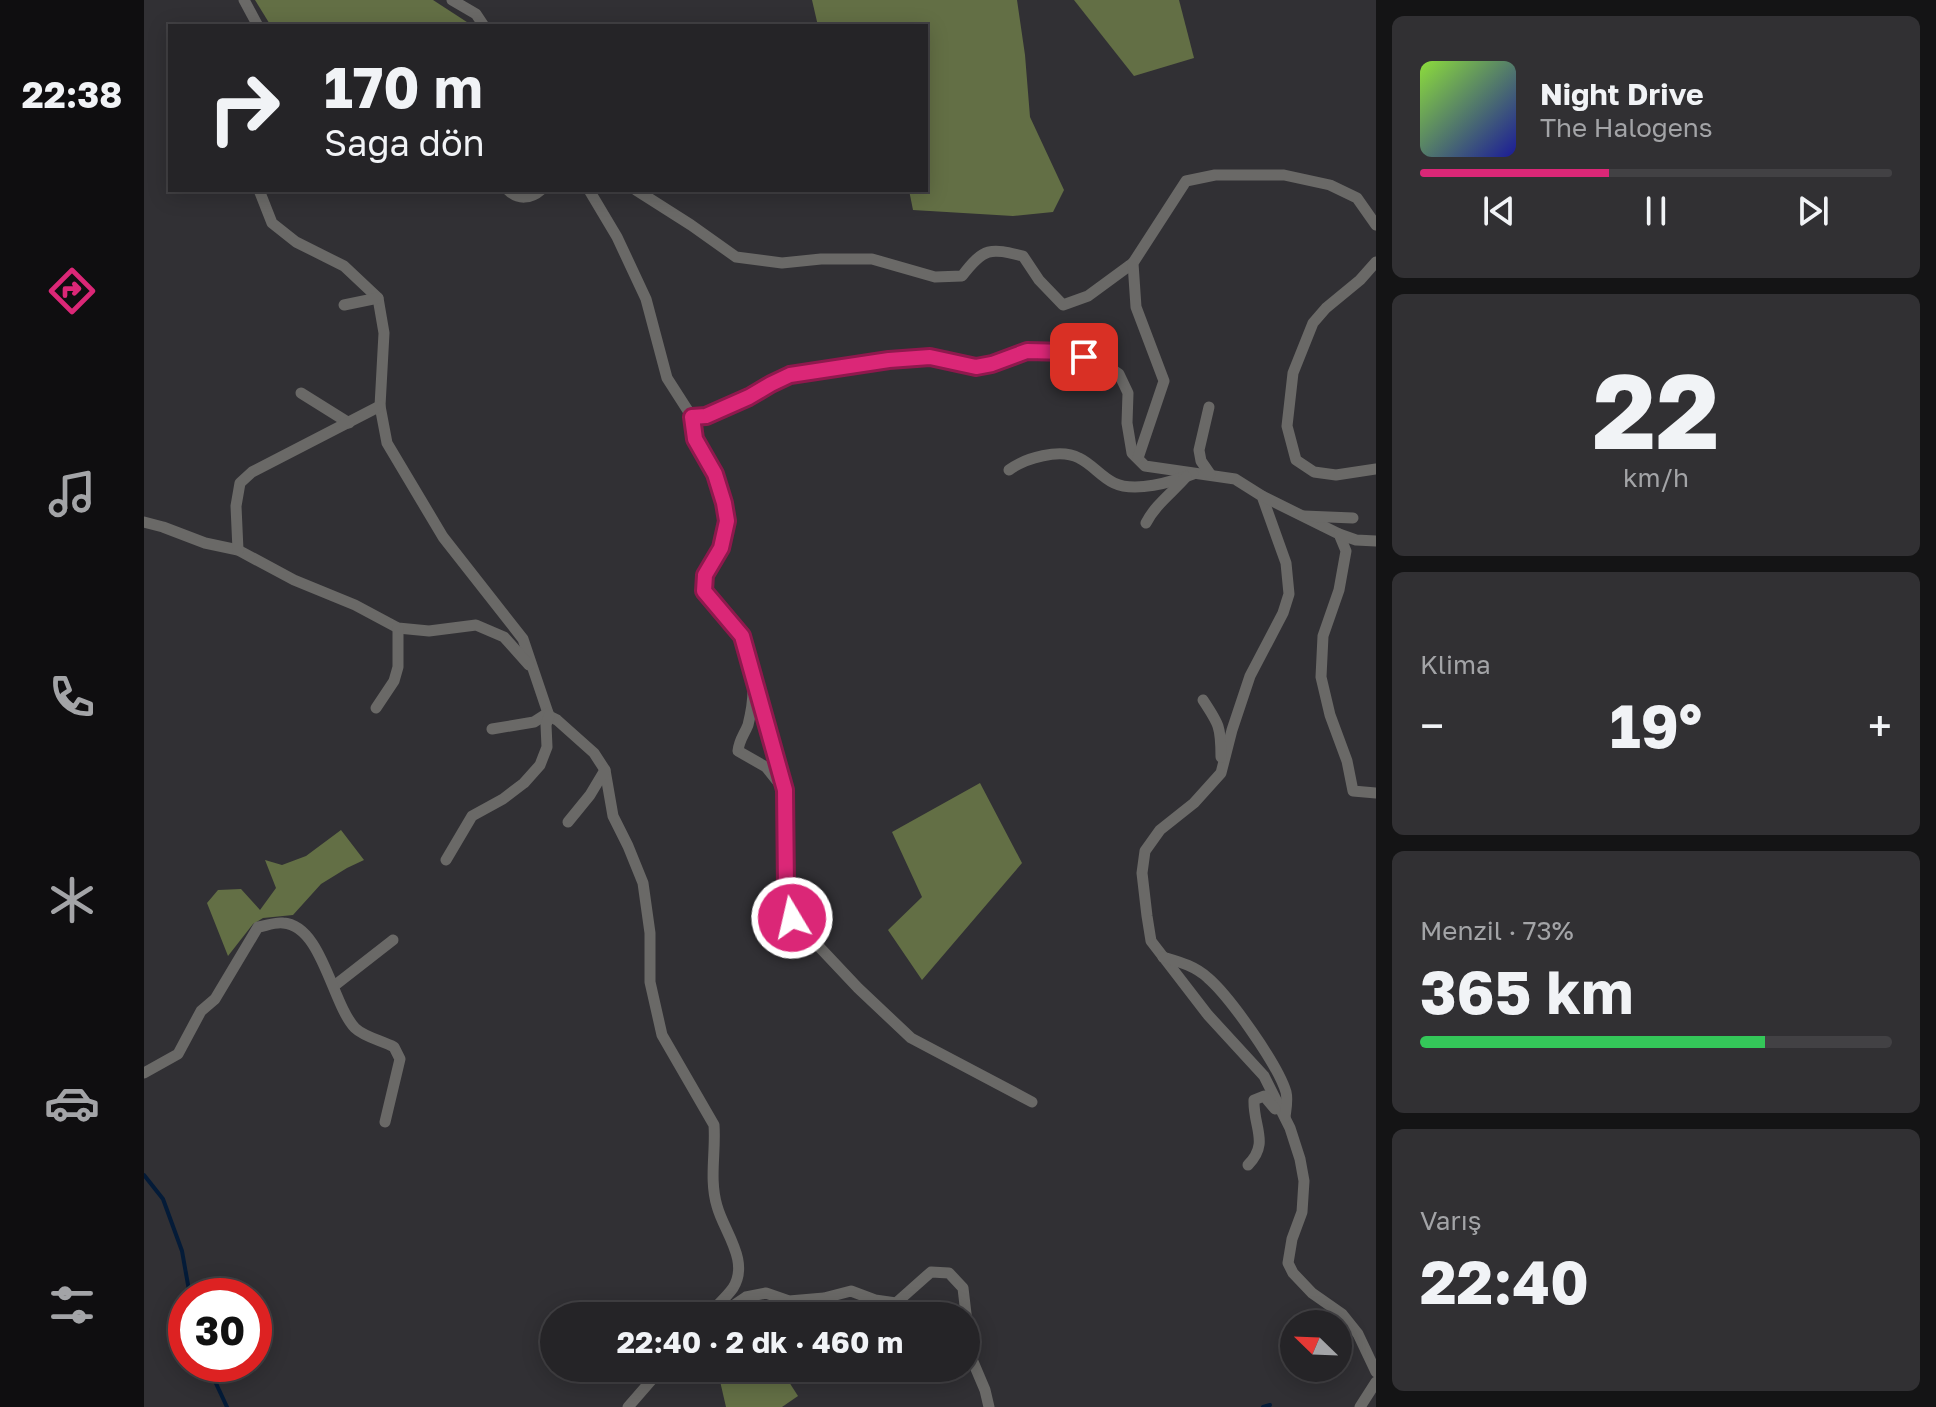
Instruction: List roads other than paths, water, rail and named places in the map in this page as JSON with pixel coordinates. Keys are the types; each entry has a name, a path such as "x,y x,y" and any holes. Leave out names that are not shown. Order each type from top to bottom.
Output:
{"street":[{"path":"244,0 257,24"},
{"path":"452,0 476,14 483,24"},
{"path":"639,192 736,257 782,263 872,259 935,277 962,276 976,258 995,249 1023,256 1039,280 1063,305 1088,296 1133,263 1186,181 1215,175 1284,175 1330,185 1357,198 1376,225"},
{"path":"260,192 272,223 296,242 344,266 378,298 384,333 380,406 387,443 443,537 523,639 548,714 547,747 540,765 524,783 472,816 446,860"},
{"path":"510,192 524,198 538,192"},
{"path":"590,192 617,237 646,299 667,378 692,417 695,439 715,474 724,503 727,521 721,548 705,575 704,591 742,636 785,790 786,888 792,918 858,988 911,1038 1032,1102"},
{"path":"1376,262 1313,323 1293,373 1287,426 1296,460 1314,472 1336,475 1376,469"},
{"path":"1133,263 1136,307 1164,381 1138,458"},
{"path":"344,305 378,298"},
{"path":"692,417 706,416 790,375 930,357 976,367 1027,351 1068,352 1100,361 1119,374 1128,393 1127,423 1132,453 1145,466 1235,479 1262,496 1339,534 1356,540 1376,541"},
{"path":"301,393 349,423"},
{"path":"238,550 236,506 240,483 252,472 380,406"},
{"path":"1209,407 1199,450 1201,461 1210,474"},
{"path":"1009,470 1021,461 1061,453 1077,456 1114,484 1144,486 1170,482 1191,474"},
{"path":"1146,523 1153,510 1191,474"},
{"path":"1262,496 1286,563 1289,594 1283,613 1250,676 1221,773 1194,803 1160,830 1145,851 1142,873 1151,941 1208,1015 1264,1076 1288,1123 1304,1181 1302,1212 1292,1239 1288,1263 1312,1293 1342,1314 1358,1334 1376,1372"},
{"path":"1300,516 1353,518"},
{"path":"144,522 205,543 238,550 294,580 355,605 398,628 429,631 476,625 504,637 535,671"},
{"path":"1339,534 1346,551 1339,590 1323,636 1321,677 1353,791 1376,793"},
{"path":"376,708 394,681 398,667 398,628"},
{"path":"754,677 753,703 738,751 766,767 785,790"},
{"path":"1203,700 1217,719 1221,740 1221,773"},
{"path":"492,729 534,722 548,714"},
{"path":"548,714 594,753 605,770 613,816 643,883 650,933 650,982 662,1035 714,1125 712,1175 716,1206 738,1257 738,1275 720,1302"},
{"path":"568,822 605,770"},
{"path":"144,1073 178,1054 201,1011 215,999 258,927 284,923 304,932 323,962 343,1012 357,1030 394,1047 400,1059 385,1122"},
{"path":"334,986 393,940"},
{"path":"1162,957 1190,965 1224,994 1279,1075 1287,1097 1288,1123"},
{"path":"1248,1165 1260,1147 1254,1100 1264,1096 1288,1123"},
{"path":"897,1302 931,1272 949,1273 963,1288 965,1302"},
{"path":"739,1302 746,1297 766,1293 789,1301 824,1298 851,1291 889,1302"},
{"path":"980,1378 989,1407"},
{"path":"628,1407 650,1382"},
{"path":"1360,1407 1376,1382"}],"waterway":[{"path":"144,1175 163,1199 182,1251 187,1278"},
{"path":"215,1382 227,1407"},
{"path":"1263,1407 1270,1405"}]}
